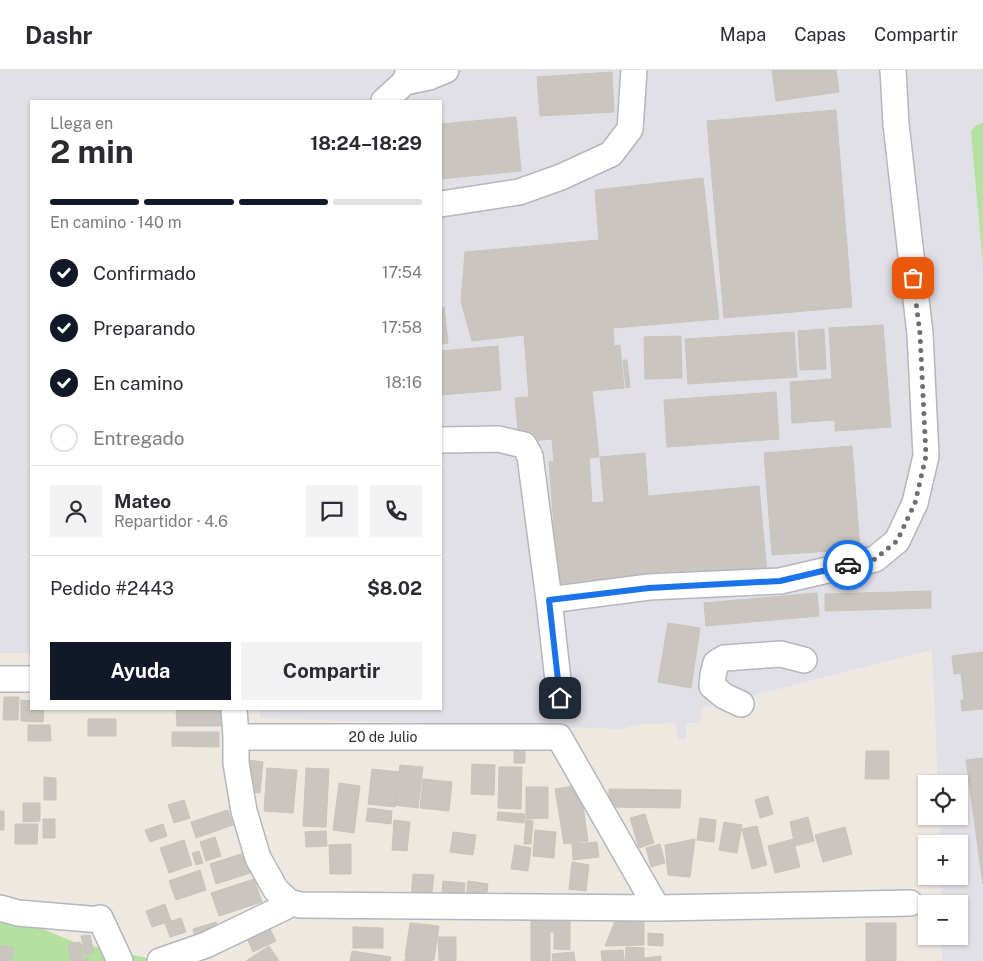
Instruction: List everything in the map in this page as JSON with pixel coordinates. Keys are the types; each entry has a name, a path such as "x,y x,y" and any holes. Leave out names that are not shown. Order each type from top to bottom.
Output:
{"street":[{"path":"385,100 407,76 429,77 446,70"},
{"path":"442,204 519,192 561,177 611,154 630,129 634,70"},
{"path":"549,600 649,588 780,581 875,559 897,541 915,503 926,456 920,334 898,142 892,70"},
{"path":"442,440 498,439 515,442 524,445 530,456 560,698"},
{"path":"741,704 724,696 712,686 716,663 724,658 781,654 804,660"},
{"path":"0,679 30,678"},
{"path":"234,710 236,763 244,811 258,858 276,890 289,902 300,905 658,908 910,902"},
{"name":"20 de Julio","path":"236,737 559,737 658,908"},
{"path":"160,961 206,945 285,907 289,902"},
{"path":"0,908 18,913 100,919 120,961"}],"shaded area":[{"path":"0,70 983,70 983,961 942,961 942,945 968,945 968,895 941,895 941,885 968,885 968,835 941,835 940,825 968,825 968,775 938,775 932,650 703,708 700,723 686,723 686,739 678,739 676,723 640,724 621,729 260,718 258,710 442,710 442,100 30,100 30,653 0,653"}],"green space":[{"path":"983,123 983,265 971,132 976,126"},
{"path":"0,911 74,942 161,961 0,961"}],"building":[{"path":"772,70 836,70 839,92 776,101"},
{"path":"612,72 614,112 540,116 537,77"},
{"path":"836,110 852,307 724,318 707,121"},
{"path":"516,117 521,171 442,179 442,124"},
{"path":"703,178 719,319 613,328 614,346 620,345 624,388 592,391 599,457 554,461 552,439 519,442 515,398 529,397 524,335 472,341 461,301 465,252 599,240 595,190"},
{"path":"442,307 444,307 448,343 442,344"},
{"path":"883,325 891,427 835,431 835,420 792,423 790,382 832,379 829,328"},
{"path":"824,329 826,369 800,370 798,331"},
{"path":"794,332 797,377 688,384 685,339"},
{"path":"681,336 682,378 645,379 644,337"},
{"path":"498,346 501,390 442,395 442,351"},
{"path":"623,360 627,360 630,387 626,388"},
{"path":"776,392 779,439 667,447 664,400"},
{"path":"852,446 860,549 772,555 764,453"},
{"path":"645,453 648,496 759,486 767,574 559,591 549,462 589,458 592,503 604,502 600,457"},
{"path":"931,591 931,608 825,611 825,594"},
{"path":"817,593 819,616 706,626 704,603"},
{"path":"668,623 700,628 691,688 658,682"},
{"path":"983,652 983,709 962,711 961,700 964,700 961,673 954,674 952,656"},
{"path":"4,697 19,697 18,720 3,720"},
{"path":"21,700 30,701 30,710 44,710 43,722 21,721"},
{"path":"176,710 222,710 222,726 177,726"},
{"path":"88,719 116,719 116,736 88,736"},
{"path":"28,725 50,725 51,741 28,741"},
{"path":"172,732 219,732 219,747 172,746"},
{"path":"514,747 525,748 525,763 514,763"},
{"path":"866,751 889,751 889,779 865,779"},
{"path":"983,758 983,884 966,760"},
{"path":"249,760 263,762 260,793 246,791"},
{"path":"472,764 495,765 494,795 471,794"},
{"path":"400,765 423,767 418,808 395,805"},
{"path":"499,767 522,767 521,809 498,808"},
{"path":"267,768 297,770 293,813 264,811"},
{"path":"306,768 329,769 326,827 303,826"},
{"path":"372,769 399,772 395,807 368,804"},
{"path":"44,777 56,778 56,800 44,800"},
{"path":"423,779 452,782 449,811 420,808"},
{"path":"339,783 360,786 354,833 333,830"},
{"path":"580,785 588,841 564,844 555,789"},
{"path":"526,787 548,787 548,818 526,819"},
{"path":"609,789 681,790 680,808 609,807"},
{"path":"768,796 773,814 760,818 755,800"},
{"path":"184,800 190,818 174,823 168,805"},
{"path":"23,803 40,803 40,821 23,822"},
{"path":"368,808 392,811 391,824 366,821"},
{"path":"228,810 233,825 196,838 191,822"},
{"path":"0,811 4,811 4,830 0,830"},
{"path":"498,812 525,814 524,823 497,820"},
{"path":"645,814 654,843 639,848 630,818"},
{"path":"808,817 814,841 795,846 790,822"},
{"path":"700,818 716,820 714,842 697,840"},
{"path":"43,819 55,819 55,838 43,838"},
{"path":"394,820 410,822 407,851 392,850"},
{"path":"526,820 533,821 531,844 524,844"},
{"path":"724,822 742,825 737,853 719,850"},
{"path":"15,824 38,824 37,844 15,844"},
{"path":"163,824 167,836 150,842 145,830"},
{"path":"757,826 767,865 752,869 742,829"},
{"path":"845,827 852,854 823,862 815,835"},
{"path":"535,830 556,832 554,858 533,856"},
{"path":"326,831 327,846 306,847 305,832"},
{"path":"453,832 476,835 473,855 450,852"},
{"path":"215,837 221,856 206,861 200,842"},
{"path":"695,839 690,877 668,875 665,845"},
{"path":"793,839 800,867 775,873 768,846"},
{"path":"184,840 192,865 169,873 160,848"},
{"path":"597,842 599,857 573,860 572,844"},
{"path":"351,844 351,874 330,874 329,845"},
{"path":"660,844 665,863 651,867 646,848"},
{"path":"515,845 531,848 528,871 511,869"},
{"path":"199,851 203,863 196,865 192,853"},
{"path":"244,853 250,873 216,884 210,864"},
{"path":"572,862 589,865 586,891 569,889"},
{"path":"200,870 206,890 176,900 169,881"},
{"path":"413,874 434,875 431,900 411,898"},
{"path":"254,879 262,902 219,916 211,893"},
{"path":"443,881 465,883 464,895 442,894"},
{"path":"468,881 488,884 486,900 466,898"},
{"path":"165,904 171,921 152,927 146,911"},
{"path":"644,913 644,945 605,946 618,914"},
{"path":"181,918 186,932 170,937 165,923"},
{"path":"531,919 570,920 570,950 554,949 554,932 550,932 550,961 531,961"},
{"path":"266,920 276,941 253,952 244,931"},
{"path":"216,922 221,936 197,944 193,929"},
{"path":"410,923 439,926 434,960 405,956"},
{"path":"866,923 896,923 896,961 866,961"},
{"path":"353,927 383,928 383,948 353,948"},
{"path":"648,933 663,934 663,946 648,945"},
{"path":"90,935 94,953 85,955 81,936"},
{"path":"438,937 456,937 456,961 439,961"},
{"path":"80,942 83,959 88,958 89,961 71,961 68,944"},
{"path":"0,945 14,948 11,961 0,961"},
{"path":"269,946 279,961 246,961"},
{"path":"626,947 644,948 644,958 661,956 661,961 625,961"},
{"path":"623,950 624,961 602,961 601,951"},
{"path":"352,951 391,957 390,961 350,961"},
{"path":"574,952 575,961 553,961 552,954"},
{"path":"406,957 432,960 432,961 405,961"}],"way so far":[{"path":"848,565 875,559 897,541 915,503 926,456 920,334 913,278"}],"route":[{"path":"560,698 549,600 649,588 780,581 848,565"}]}
